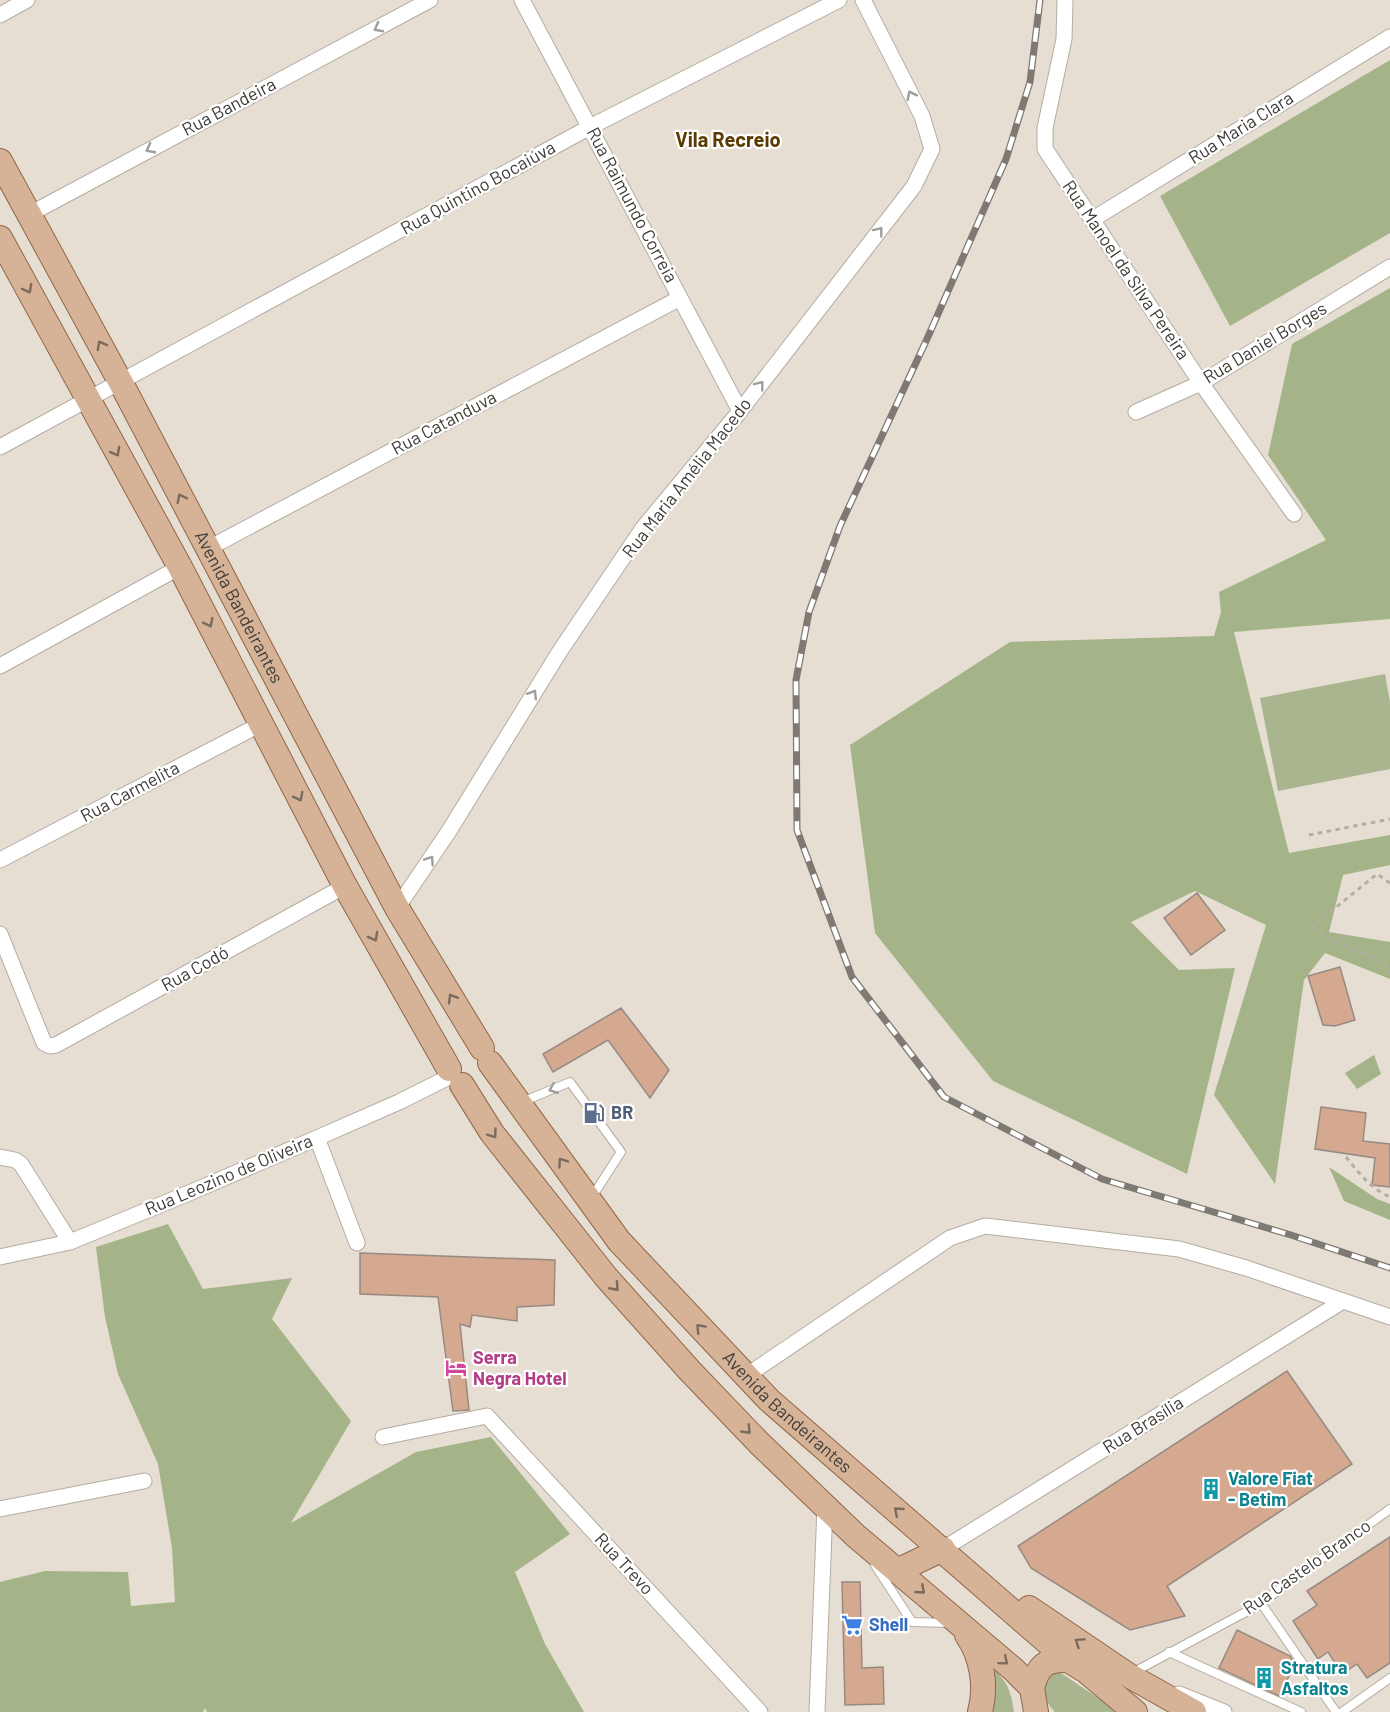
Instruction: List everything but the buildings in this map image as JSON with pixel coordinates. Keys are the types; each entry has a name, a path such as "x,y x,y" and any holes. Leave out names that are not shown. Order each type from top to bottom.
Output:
{"main road":[{"name":"Avenida Bandeirantes","path":"0,161 121,383 397,908 486,1056 589,1201 619,1241 769,1400 1068,1660 1086,1671 1136,1712"},
{"name":"Avenida Bandeirantes","path":"0,238 180,567 345,886 454,1077 492,1133 606,1277 690,1371 760,1444 856,1536 899,1570 1032,1688"},
{"path":"468,1045 486,1056 490,1070 483,1082 476,1086 454,1077 451,1055 455,1050 468,1045"},
{"path":"899,1570 943,1549 1128,1676 1194,1712"},
{"path":"959,1623 971,1641 979,1660 983,1681 980,1712"},
{"path":"1036,1712 1032,1688 1038,1671 1054,1659 1068,1660"}],"street":[{"path":"0,15 27,0"},
{"name":"Rua Bandeira","path":"28,214 430,0"},
{"name":"Rua Raimundo Correia","path":"522,0 740,411"},
{"name":"Rua Quintino Bocaiúva","path":"88,401 590,127 839,0"},
{"name":"Rua Maria Amélia Macedo","path":"397,908 449,831 560,651 643,528 740,411 914,186 932,149 922,116 863,0"},
{"name":"Rua Manoel da Silva Pereira","path":"1065,0 1064,39 1045,128 1045,149 1201,382 1294,514"},
{"name":"Rua Maria Clara","path":"1093,219 1390,36"},
{"name":"Rua Daniel Borges","path":"1136,412 1201,382 1390,267"},
{"name":"Rua Catanduva","path":"207,549 680,298"},
{"path":"0,447 88,401"},
{"path":"0,666 180,567"},
{"name":"Rua Carmelita","path":"0,860 261,724"},
{"name":"Rua Codó","path":"0,934 44,1043 50,1046 56,1045 345,886"},
{"name":"Rua Leozino de Oliveira","path":"0,1257 70,1242 317,1138 454,1077"},
{"path":"317,1138 357,1243"},
{"path":"0,1156 21,1164 70,1242"},
{"path":"746,1376 950,1238 985,1226 1179,1249 1246,1268 1390,1317"},
{"name":"Rua Brasília","path":"943,1549 1343,1301"},
{"name":"Rua Trevo","path":"383,1437 487,1416 760,1712"},
{"path":"0,1509 144,1481"},
{"path":"817,1712 825,1506"},
{"path":"1128,1676 1224,1712"}],"lane":[{"path":"519,1103 570,1082 615,1143 621,1152 589,1201"},
{"name":"Rua Castelo Branco","path":"1128,1676 1261,1603 1390,1509"},
{"path":"856,1536 912,1622 959,1623"},
{"path":"1261,1603 1336,1712"},
{"path":"1170,1652 1301,1712"},
{"path":"1342,1712 1390,1678"}],"path":[{"path":"1309,835 1390,819"},
{"path":"1390,883 1377,874 1313,926 1324,937 1385,963 1390,973"},
{"path":"1346,1157 1371,1186 1390,1197"}],"green space":[{"path":"1390,60 1390,233 1230,326 1160,196"},
{"path":"1390,288 1390,619 1234,632 1289,853 1390,835 1390,865 1343,875 1329,932 1390,942 1390,979 1325,953 1304,980 1275,1184 1214,1095 1266,925 1195,891 1131,922 1179,970 1235,968 1187,1174 993,1081 875,933 850,745 1010,642 1214,636 1221,612 1219,592 1326,540 1268,455 1292,344"},
{"path":"1385,674 1390,702 1390,769 1278,791 1260,698"},
{"path":"1374,1055 1381,1074 1357,1089 1345,1073"},
{"path":"1329,1167 1377,1199 1390,1204 1390,1220 1344,1201"},
{"path":"168,1224 203,1289 292,1278 272,1319 351,1421 291,1523 416,1452 491,1437 570,1534 515,1572 545,1644 584,1712 207,1712 205,1708 203,1712 0,1712 0,1582 45,1571 128,1572 131,1606 175,1602 172,1548 158,1464 118,1374 105,1317 96,1247"},
{"path":"995,1670 1009,1689 1014,1712 987,1712"},
{"path":"1051,1673 1061,1673 1119,1712 1055,1712 1048,1703 1045,1693 1046,1683"}],"railway":[{"path":"1040,0 1030,82 1006,159 927,339 840,526 809,612 796,680 797,830 852,977 944,1097 1102,1179 1291,1235 1390,1268"}],"place":[{"name":"BR","path":"594,1113"},
{"name":"Serra Negra Hotel","path":"456,1368"},
{"name":"Valore Fiat - Betim","path":"1211,1489"},
{"name":"Shell","path":"852,1625"},
{"name":"Stratura Asfaltos","path":"1264,1678"}],"district":[{"name":"Vila Recreio","path":"728,140"}]}
